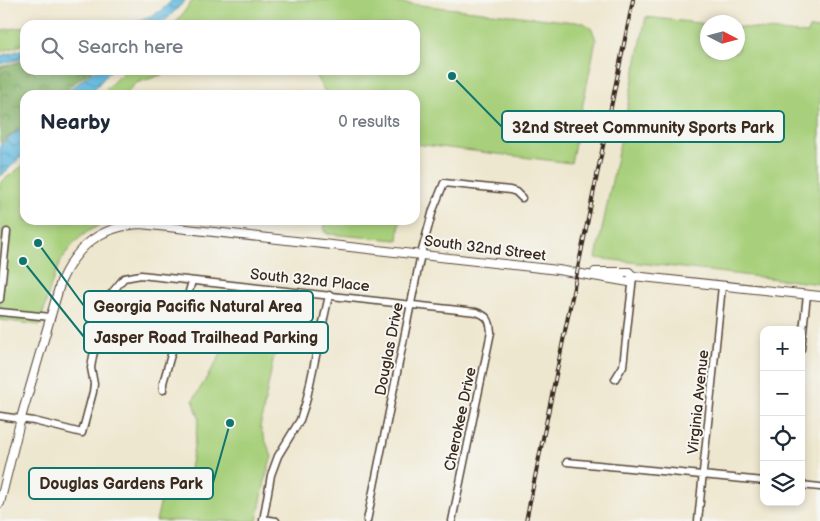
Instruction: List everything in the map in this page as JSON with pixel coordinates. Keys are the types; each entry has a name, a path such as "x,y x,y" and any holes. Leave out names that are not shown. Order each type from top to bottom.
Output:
{"street":[{"name":"Douglas Drive","path":"367,521 421,254 433,210 444,183 510,190 516,192 522,198"},
{"name":"South 32nd Street","path":"52,317 61,281 68,266 81,248 94,237 127,225"},
{"name":"South 32nd Street","path":"150,225 578,272 630,272 633,276 820,296"},
{"path":"0,299 7,232"},
{"name":"South 32nd Place","path":"21,418 82,433 93,392 94,384 91,368 93,356 107,303 110,294 124,278 141,275 411,304 476,312 484,315 490,321"},
{"path":"615,379 623,366 633,276"},
{"path":"164,390 163,383 192,281"},
{"name":"Virginia Avenue","path":"698,521 722,286"},
{"path":"276,521 263,520 271,475 278,456 300,420 306,402 329,295"},
{"path":"804,326 807,295"},
{"path":"0,312 52,317 21,418 0,501"},
{"name":"Cherokee Drive","path":"452,521 491,332 490,321"},
{"path":"0,416 21,418"},
{"path":"567,462 760,481"},
{"path":"805,485 820,487"}],"green space":[{"path":"193,0 373,0 584,23 592,29 596,40 571,163 420,145 420,90 324,90 315,75 420,75 420,20 178,20"},
{"path":"646,17 700,23 700,60 745,60 745,28 808,34 809,28 820,29 820,284 596,258"},
{"path":"20,28 20,46 0,52 0,30"},
{"path":"20,61 20,75 86,75 67,90 20,90 20,129 0,143 0,67"},
{"path":"120,75 161,75 136,83 129,90 105,90"},
{"path":"20,168 20,225 101,225 80,237 61,262 49,291 40,325 0,320 2,228 0,227 0,183"},
{"path":"325,225 400,225 398,240 327,234 327,232 324,232"},
{"path":"224,322 279,330 260,427 272,457 267,471 257,521 156,521 167,474 188,480 199,418 193,400 220,356"}],"water":[{"path":"172,0 186,0 166,20 141,20 155,14"},
{"path":"20,50 20,59 0,64 0,56"},
{"path":"89,75 107,75 93,90 69,90"},
{"path":"20,129 20,158 0,177 0,145"}],"railway":[{"path":"526,521 633,0"}],"place":[{"name":"32nd Street Community Sports Park","path":"452,76"},
{"name":"Georgia Pacific Natural Area","path":"38,243"},
{"name":"Jasper Road Trailhead Parking","path":"23,261"},
{"name":"Douglas Gardens Park","path":"230,423"}]}
